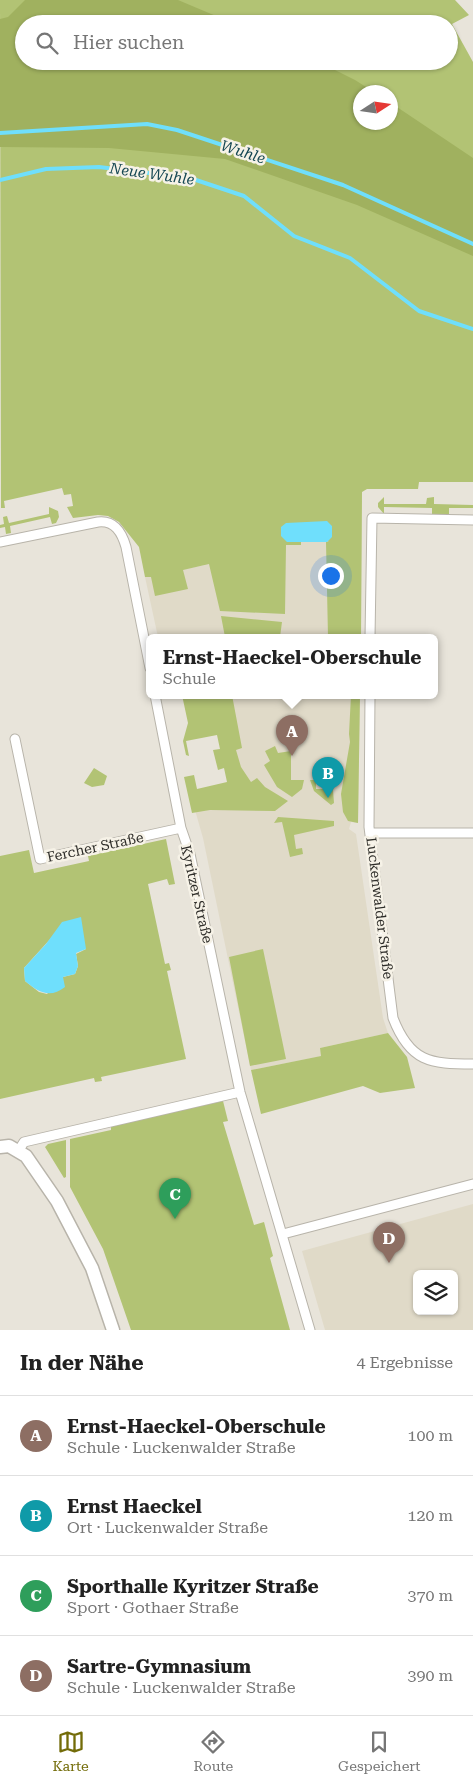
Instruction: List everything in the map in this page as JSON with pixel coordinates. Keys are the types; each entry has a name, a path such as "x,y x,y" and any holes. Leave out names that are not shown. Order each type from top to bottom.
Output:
{"street":[{"path":"370,634 372,518 473,520"},
{"path":"0,542 103,521 114,526 122,533 126,547 146,648"},
{"name":"Kyritzer Straße","path":"156,699 181,828 190,856 240,1092 310,1330"},
{"name":"Luckenwalder Straße","path":"370,699 370,833 393,1018 401,1038 412,1051 433,1063 473,1064"},
{"name":"Fercher Straße","path":"15,739 40,859 181,828"},
{"path":"370,833 473,833"},
{"path":"19,1150 24,1142 30,1140 240,1092"},
{"path":"0,1147 9,1146 19,1150 45,1183 80,1242 92,1268 113,1330"},
{"path":"283,1234 473,1184"}],"shaded area":[{"path":"362,501 361,634 157,634 145,577 205,565 199,537"},
{"path":"221,699 360,699 358,823 351,822 349,829 356,834 383,1018 388,1033 320,1048 322,1056 251,1070 203,838 193,803 231,801"},
{"path":"473,1204 473,1330 325,1330 302,1251"}],"green space":[{"path":"0,0 455,0 469,15 458,21 458,15 15,15 15,70 458,70 458,35 473,62 473,482 419,482 418,489 367,489 362,492 361,634 328,634 326,542 329,541 287,542 301,542 301,545 286,545 285,614 220,611 209,564 183,570 188,589 155,596 151,577 145,577 139,547 119,522 108,516 98,515 73,518 67,507 73,506 71,494 64,495 62,488 4,501 5,508 1,508"},
{"path":"25,0 178,0 214,15 15,15 15,70 335,70 355,80 363,85 353,85 353,130 398,130 398,108 473,158 473,256 357,205 225,159 109,148 0,147 0,19 8,17"},
{"path":"384,497 384,504 426,504 427,498 434,497 434,504 473,505 473,508 449,508 449,515 432,515 432,508 384,507 384,514 378,507 378,503"},
{"path":"49,507 58,511 59,517 56,523 52,524 50,517 10,526 11,533 6,534 5,527 0,528 0,525 4,524 3,517 7,516 9,523 49,514"},
{"path":"221,616 282,622 280,634 224,634"},
{"path":"183,699 233,699 242,748 236,750 241,767 251,782 257,778 265,787 288,801 275,811 210,810 192,813 184,777 194,775 197,789 227,782 224,768 218,770 213,750 220,749 217,735 186,741 189,756 186,755 183,741 188,723"},
{"path":"351,699 360,699 358,823 348,821 343,812 341,794 350,742"},
{"path":"275,746 278,753 291,751 291,780 304,780 302,789 292,797 277,787 264,765 270,761 265,751"},
{"path":"94,768 107,776 104,785 92,787 84,783"},
{"path":"332,779 336,779 333,790 334,803 331,805 314,791 310,780 316,780 316,789 332,789"},
{"path":"278,817 334,821 334,826 294,835 296,849 302,848 303,854 290,857 282,822 274,823"},
{"path":"166,839 175,884 169,885 167,879 148,884 165,964 169,963 171,970 167,971 186,1059 101,1077 102,1081 95,1082 94,1078 0,1099 0,856 29,850 34,873 89,861 88,856","holes":["53,936 86,949 76,954 78,966 75,974 63,977 47,994 39,992 25,981 24,968"]},
{"path":"263,949 286,1059 250,1066 229,957"},
{"path":"388,1033 407,1057 415,1088 380,1093 363,1086 261,1114 251,1070 321,1056 320,1048"},
{"path":"223,1101 228,1121 223,1122 254,1225 264,1222 273,1256 270,1258 290,1330 131,1330 103,1249 70,1187 70,1139 111,1130 111,1126"},
{"path":"66,1140 66,1177 64,1178 45,1147 48,1144"}],"water":[{"path":"327,521 332,526 332,537 327,542 287,542 281,536 281,527 286,523"},
{"path":"81,917 86,949 76,953 78,966 75,974 63,977 65,987 60,991 44,993 39,991 25,981 24,968 46,944 62,922"}],"waterway":[{"name":"Wuhle","path":"0,133 147,124 177,130 343,185 473,244"},
{"name":"Neue Wuhle","path":"0,180 46,169 99,167 190,178 244,196 294,236 350,258 419,311 473,329"}],"place":[{"name":"Ernst-Haeckel-Oberschule","path":"292,756"},
{"name":"Ernst Haeckel","path":"328,798"},
{"name":"Sporthalle Kyritzer Straße","path":"175,1219"},
{"name":"Sartre-Gymnasium","path":"389,1263"}]}
